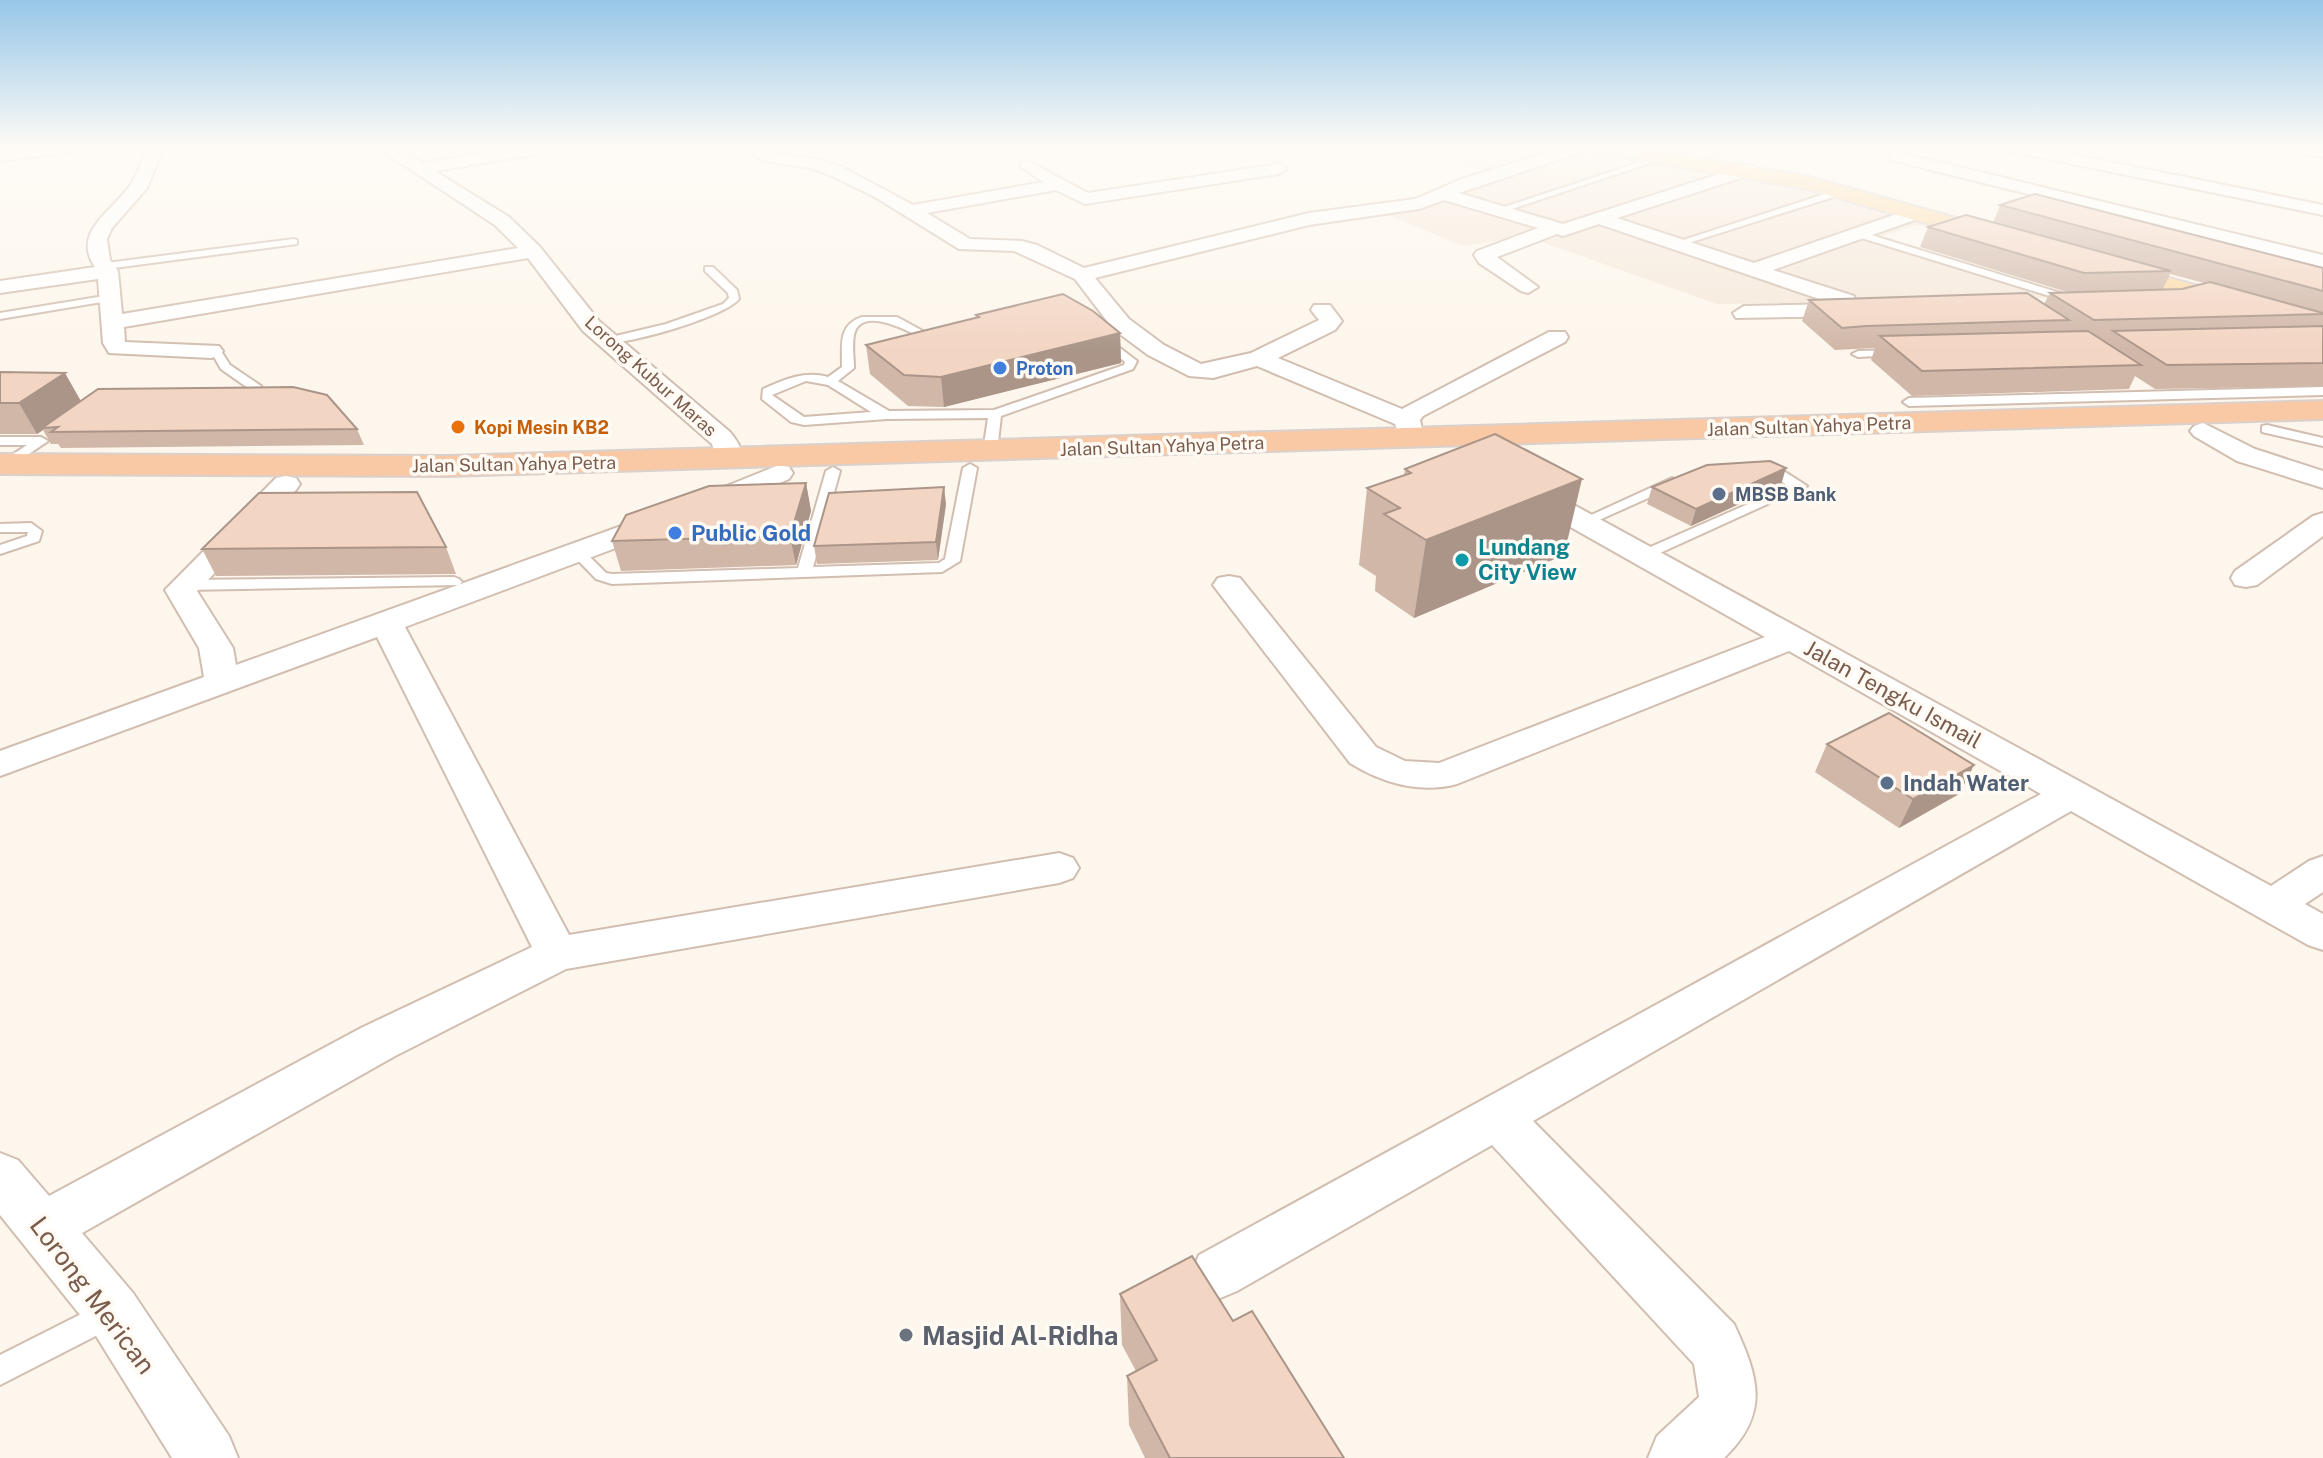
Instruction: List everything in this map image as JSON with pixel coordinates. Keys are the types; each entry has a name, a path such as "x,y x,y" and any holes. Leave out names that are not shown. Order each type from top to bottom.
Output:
{"highway":[{"name":"Jalan Sultan Yahya Petra","path":"2,464 286,484 779,473 1409,429 1931,422 2323,410"},
{"name":"Jalan Sultan Yahya Petra","path":"2,464 434,466 728,458 1485,467 2323,427"}],"main road":[{"path":"1921,214 2021,243"},
{"path":"2095,264 2323,327"},
{"path":"2244,307 2323,335"}],"street":[{"path":"114,214 97,239 100,260 107,268 114,343 121,349 211,351"},
{"name":"Lorong Kubur Maras","path":"491,214 533,251 591,326 721,438 727,445 728,458"},
{"path":"912,214 969,246 1026,240 1082,275 1121,324 1156,350 1193,370 1213,371 1259,358 1327,325 1331,321 1322,310"},
{"path":"1082,275 1269,228 1353,214"},
{"path":"1506,214 1553,229 1570,229 1616,214"},
{"path":"1754,270 1914,214"},
{"path":"2131,214 2323,261"},
{"path":"1601,219 1869,309 1744,313"},
{"path":"1528,287 1484,255 1553,229"},
{"path":"112,322 533,251"},
{"path":"0,287 107,268"},
{"path":"2141,302 2181,300 2199,294"},
{"path":"2016,305 2090,303"},
{"path":"1259,358 1409,429 1414,411 1557,337"},
{"path":"2203,431 2246,455 2323,480"},
{"name":"Jalan Tengku Ismail","path":"1485,467 2323,934"},
{"path":"0,764 716,501 779,473"},
{"path":"222,683 216,648 181,595 185,585 286,484"},
{"path":"2246,578 2323,522"},
{"path":"1229,585 1363,755 1386,770 1415,777 1444,775 1792,638"},
{"path":"386,622 557,954"},
{"path":"1218,1273 2072,794"},
{"path":"43,1227 378,1042 557,954 1059,868"},
{"path":"2272,906 2323,871"},
{"path":"1497,1117 1714,1344 1727,1371 1730,1393 1727,1404 1723,1415 1708,1433 1679,1458"},
{"name":"Lorong Merican","path":"0,1176 113,1312 207,1458"}],"lane":[{"path":"1676,244 1770,214"},
{"path":"1858,234 2090,303"},
{"path":"107,268 294,242"},
{"path":"607,341 669,327 727,306 734,299 733,292 709,269"},
{"path":"0,316 110,298"},
{"path":"831,380 848,368 848,333 855,323 866,319 893,319 926,336"},
{"path":"887,415 874,410 831,380 811,377 773,389 766,396 795,419 804,421 887,415 995,414 1129,367 1131,361 1127,356 1089,328"},
{"path":"211,351 217,353 225,367 257,389 244,395 222,396"},
{"path":"1858,354 1910,352"},
{"path":"2128,380 2152,396"},
{"path":"1931,422 1909,402 2323,391"},
{"path":"577,552 601,576 612,579 946,566 952,561 995,414"},
{"path":"2267,429 2323,442"},
{"path":"2,464 56,432"},
{"path":"2,464 41,441"},
{"path":"804,573 833,471"},
{"path":"1644,555 1800,485 1772,472 1740,472"},
{"path":"1583,522 1685,477"},
{"path":"0,528 31,527 35,531 34,538 0,550"},
{"path":"185,585 454,582"},
{"path":"0,1370 113,1312"}],"shaded area":[{"path":"1385,214 1886,214 1928,226 1914,226 1870,240 2056,298 1717,304 1525,236 1463,246"}],"building":[{"path":"2034,214 2113,214 2323,268 2323,291"},
{"path":"1966,215 2171,271 2084,273 1928,227"},
{"path":"2210,282 2323,314 2094,320 2050,293 2182,289"},
{"path":"2027,293 2069,320 1842,328 1809,300"},
{"path":"1063,294 1093,311 1120,333 941,377 904,375 866,345 979,317 976,315"},
{"path":"2323,326 2323,363 2167,365 2113,331"},
{"path":"2088,331 2141,365 1922,371 1880,336"},
{"path":"0,372 65,373 19,403 0,403"},
{"path":"293,387 327,395 357,429 51,432 58,427 42,428 98,389"},
{"path":"1495,434 1582,479 1426,540 1384,514 1400,508 1367,488 1411,473 1405,469"},
{"path":"1770,461 1786,468 1696,509 1652,487 1707,465"},
{"path":"806,483 790,536 612,541 626,515 709,486"},
{"path":"944,487 936,542 814,546 829,493"},
{"path":"417,492 446,547 202,549 259,493"},
{"path":"1889,713 1974,765 1913,799 1827,744"},
{"path":"1192,1256 1233,1321 1252,1311 1344,1458 1170,1458 1127,1376 1157,1360 1120,1294"}],"place":[{"name":"Proton","path":"1000,368"},
{"name":"Kopi Mesin KB2","path":"458,427"},
{"name":"MBSB Bank","path":"1719,494"},
{"name":"Public Gold","path":"675,533"},
{"name":"Lundang City View","path":"1462,560"},
{"name":"Indah Water","path":"1887,783"},
{"name":"Masjid Al-Ridha","path":"906,1335"}]}
